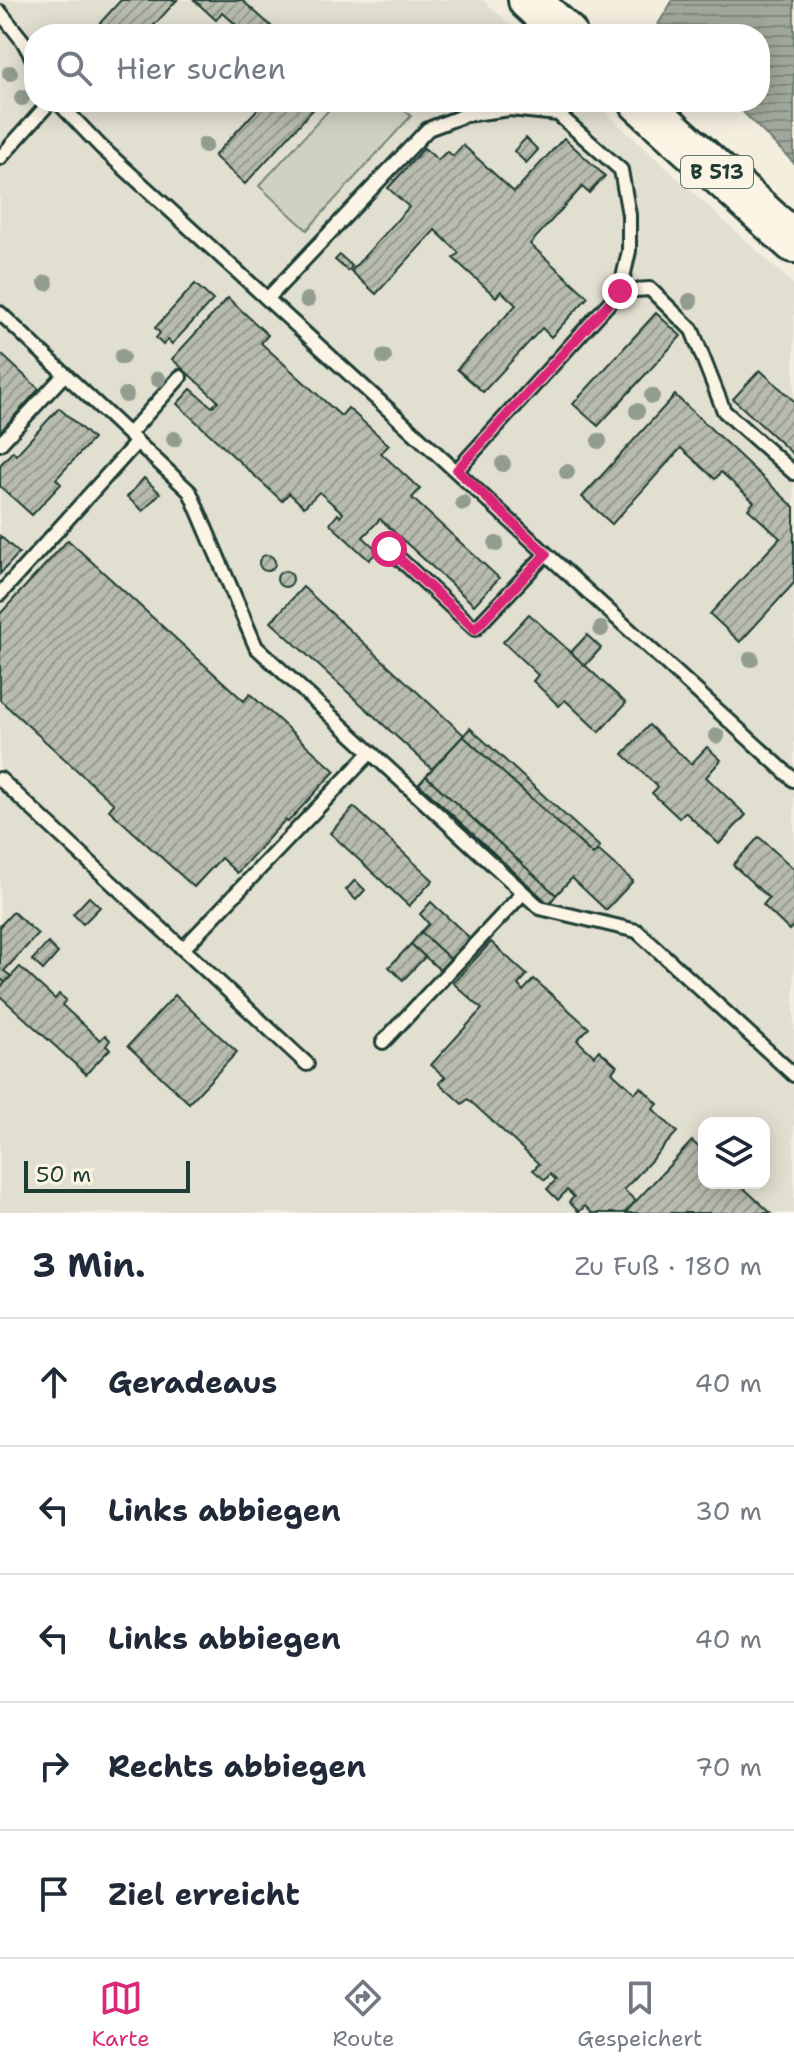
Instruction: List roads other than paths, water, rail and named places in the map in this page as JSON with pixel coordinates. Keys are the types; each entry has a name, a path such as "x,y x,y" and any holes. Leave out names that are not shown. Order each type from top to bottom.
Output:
{"main road":[{"path":"529,0 555,24"},
{"name":"B 513","path":"651,112 794,242"}],"lane":[{"path":"0,12 24,43"},
{"path":"0,158 41,112"},
{"path":"68,112 101,147 794,780"},
{"path":"268,298 428,129 465,115 488,112"},
{"path":"457,470 620,291 629,239 629,215 621,170 558,114 539,112"},
{"path":"620,291 650,289 692,330 724,411 794,473"},
{"path":"0,313 190,492 256,647 540,908 637,931 794,1075"},
{"path":"0,444 65,374"},
{"path":"0,594 133,438 180,377"},
{"path":"389,549 475,629 546,554"},
{"path":"183,949 370,753"},
{"path":"0,779 307,1064"},
{"path":"383,1042 523,893"}]}
